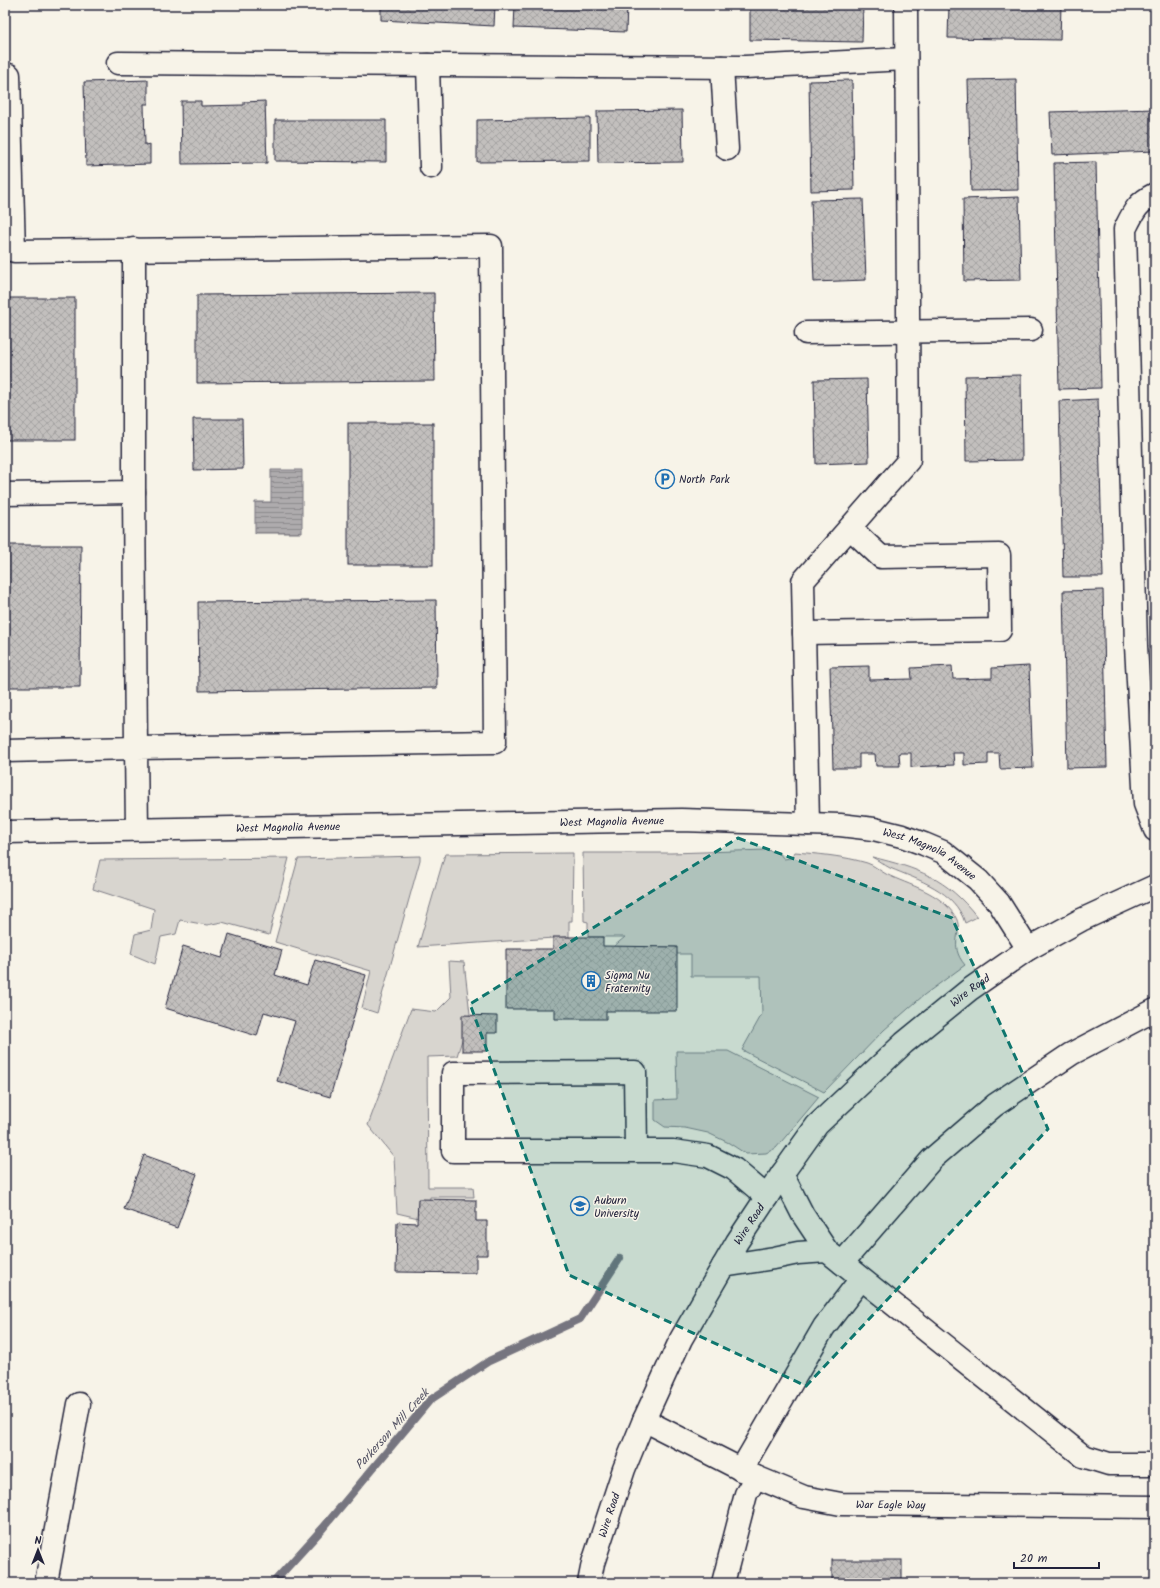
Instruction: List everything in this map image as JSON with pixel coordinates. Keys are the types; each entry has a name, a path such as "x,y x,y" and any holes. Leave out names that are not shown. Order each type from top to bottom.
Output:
{"street":[{"path":"808,824 803,581 909,460 906,5"},
{"path":"118,63 722,67 906,59"},
{"path":"428,65 431,167"},
{"path":"722,67 727,149"},
{"path":"5,75 9,75 14,251 491,246 495,734 495,742 5,751"},
{"path":"1155,194 1145,199 1135,208 1126,229 1136,646 1145,804 1155,830"},
{"path":"134,249 134,492 137,829"},
{"path":"806,333 1031,330"},
{"path":"5,494 134,492"},
{"path":"804,633 1000,630 999,555 881,557 850,528"},
{"name":"West Magnolia Avenue","path":"5,832 681,820 840,825 881,831 902,836 943,852 978,880 999,903 1028,949"},
{"path":"1028,949 1081,920 1155,886"},
{"name":"Wire Road","path":"589,1583 593,1563 624,1469 644,1420 681,1339 723,1266 782,1174 817,1125 904,1043 969,990 1028,949"},
{"path":"835,1257 932,1158 995,1104 1071,1054 1155,1010"},
{"path":"636,1150 635,1072 452,1073 452,1151 673,1150 708,1156 734,1169 767,1197"},
{"path":"782,1174 802,1215 835,1257 1083,1456 1109,1464 1155,1464"},
{"path":"723,1266 798,1253 835,1257"},
{"path":"723,1583 746,1494 748,1473 824,1328 861,1279"},
{"path":"46,1583 79,1404"},
{"name":"War Eagle Way","path":"644,1420 748,1473 804,1497 841,1504 1155,1507"}],"highlighted area":[{"path":"738,838 952,918 1048,1129 806,1386 569,1275 470,1004"}],"shaded area":[{"path":"271,470 302,470 302,533 255,533 255,502 271,502"},
{"path":"767,850 779,853 784,859 791,858 795,852 840,857 870,864 886,874 924,890 932,895 948,908 958,922 957,951 965,965 924,995 884,1030 824,1092 742,1050 762,1014 761,976 691,976 691,954 677,954 676,947 613,947 625,937 588,937 588,922 584,921 583,853 671,853"},
{"path":"573,853 572,921 569,921 569,937 418,947 445,854"},
{"path":"420,856 377,1013 362,1008 371,971 275,942 298,859"},
{"path":"872,857 930,876 954,893 977,917 965,923 953,902 944,894 923,882 890,868"},
{"path":"289,858 269,935 222,922 207,925 180,920 176,934 161,937 155,964 131,954 135,934 151,930 154,909 93,889 100,860"},
{"path":"449,961 464,962 470,1014 457,1056 427,1057 428,1187 473,1187 474,1197 430,1197 427,1220 397,1213 394,1157 368,1125 411,1009 436,1012 451,997"},
{"path":"676,1051 728,1051 819,1097 776,1148 766,1153 746,1154 729,1143 708,1133 685,1128 665,1127 655,1120 655,1100 677,1099"}],"building":[{"path":"276,5 353,5 353,8"},
{"path":"381,5 495,5 494,26 381,20"},
{"path":"515,5 627,5 626,32 514,28"},
{"path":"750,5 863,5 862,42 750,40"},
{"path":"949,5 1061,5 1060,40 948,38"},
{"path":"1016,79 1018,190 971,191 968,80"},
{"path":"148,80 148,104 144,104 145,145 150,144 150,164 86,166 84,82"},
{"path":"852,80 854,190 811,191 809,81"},
{"path":"181,101 201,101 201,106 244,105 244,102 265,101 267,163 182,164"},
{"path":"1155,109 1155,151 1052,155 1050,112"},
{"path":"682,110 683,162 598,163 597,111"},
{"path":"590,118 590,161 477,162 477,120"},
{"path":"275,120 386,120 386,162 275,161"},
{"path":"1096,162 1101,388 1059,389 1054,163"},
{"path":"1019,197 1021,280 964,281 963,199"},
{"path":"863,199 866,280 814,282 811,200"},
{"path":"434,293 435,381 197,383 197,295"},
{"path":"5,298 75,298 75,440 5,440"},
{"path":"1021,375 1022,460 966,461 965,376"},
{"path":"867,379 869,462 816,464 814,380"},
{"path":"1098,399 1103,577 1063,577 1059,401"},
{"path":"193,419 242,419 243,469 194,470"},
{"path":"348,423 433,423 433,565 348,565"},
{"path":"5,545 81,545 80,687 5,687"},
{"path":"1103,590 1107,767 1067,768 1063,591"},
{"path":"436,600 437,688 199,691 198,602"},
{"path":"869,666 869,680 912,679 911,668 952,666 953,679 992,678 992,668 1029,666 1033,768 1000,769 999,753 988,753 988,764 964,765 964,753 953,753 954,765 911,767 911,753 899,753 900,766 876,766 875,754 859,754 859,768 833,768 830,667"},
{"path":"229,934 282,950 275,975 307,985 315,960 366,975 330,1097 277,1081 295,1021 264,1012 257,1036 165,1008 183,946 222,958"},
{"name":"Sigma Nu Fraternity","path":"553,937 603,937 603,946 677,947 677,1011 606,1011 606,1019 555,1019 555,1009 506,1009 506,949 553,949"},
{"path":"462,1015 497,1016 497,1033 487,1033 487,1051 462,1051"},
{"path":"144,1155 197,1174 177,1228 124,1209"},
{"path":"418,1199 476,1200 476,1221 487,1221 487,1255 476,1255 476,1273 396,1272 397,1222 417,1223"},
{"path":"832,1560 902,1560 902,1583 832,1583"}],"waterway":[{"name":"Parkerson Mill Creek","path":"273,1583 323,1528 430,1400 489,1361 580,1319 620,1258"}],"place":[{"name":"North Park","path":"665,479"},
{"name":"Sigma Nu Fraternity","path":"591,981"},
{"name":"Auburn University","path":"580,1206"}]}
